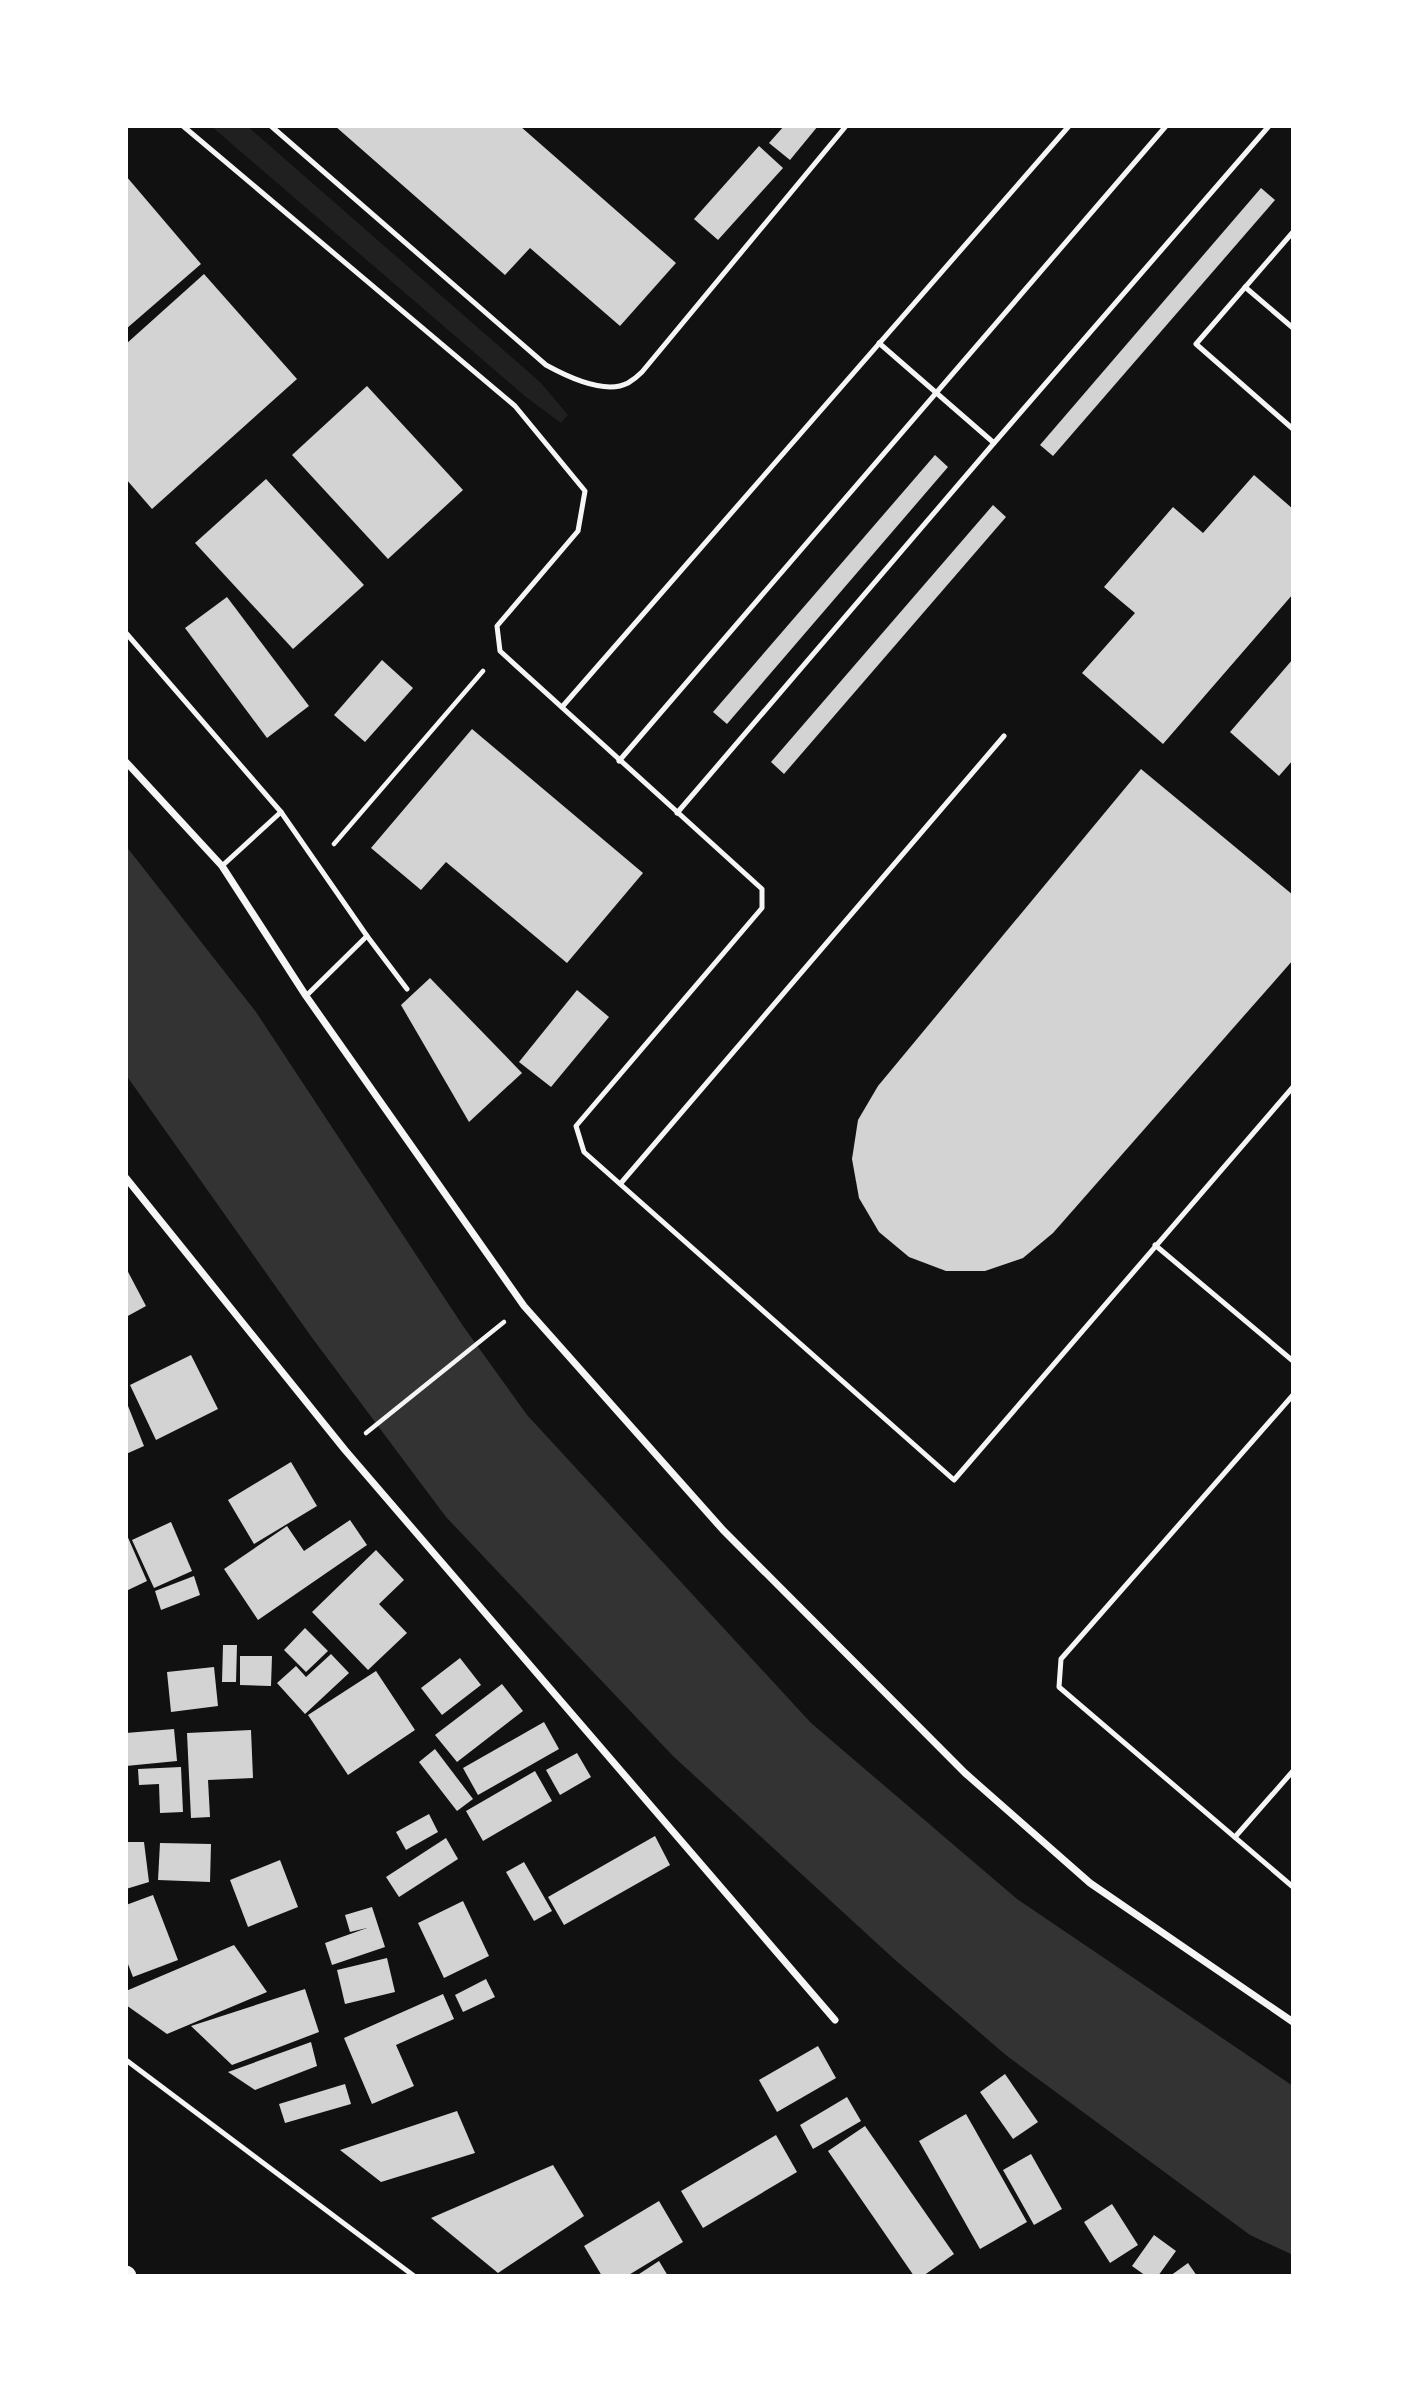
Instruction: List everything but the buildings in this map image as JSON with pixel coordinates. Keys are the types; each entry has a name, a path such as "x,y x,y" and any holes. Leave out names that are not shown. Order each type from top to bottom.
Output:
{"street":[{"path":"126,762 222,866 306,996 524,1306 723,1530 965,1773 1090,1883 1293,2022"},
{"path":"126,1178 345,1450 835,2020"}],"lane":[{"path":"183,126 515,406 585,491 578,531 497,626 500,651 762,889 762,908 576,1126 584,1152 954,1480 1293,1087"},
{"path":"271,126 546,365 575,381 608,385 626,384 642,372 846,126"},
{"path":"562,707 1069,126"},
{"path":"619,761 1166,126"},
{"path":"677,813 1269,126"},
{"path":"1293,232 1196,344 1293,429"},
{"path":"1245,287 1293,328"},
{"path":"879,343 994,443"},
{"path":"126,633 281,812 407,989"},
{"path":"621,1183 1004,736"},
{"path":"222,866 281,812"},
{"path":"306,996 367,936"},
{"path":"1154,1245 1293,1361"},
{"path":"1293,1395 1061,1659 1059,1687 1293,1887"},
{"path":"1235,1838 1293,1771"},
{"path":"126,2060 414,2276"}],"path":[{"path":"317,864 500,651"},
{"path":"345,1450 524,1306"}],"shaded area":[{"path":"211,126 247,126 540,382 568,415 561,423 526,397"},
{"path":"126,846 256,1012 463,1326 527,1415 811,1723 1017,1899 1293,2086 1293,2255 1250,2235 1007,2056 894,1959 673,1756 446,1517 310,1335 126,1075"}]}
